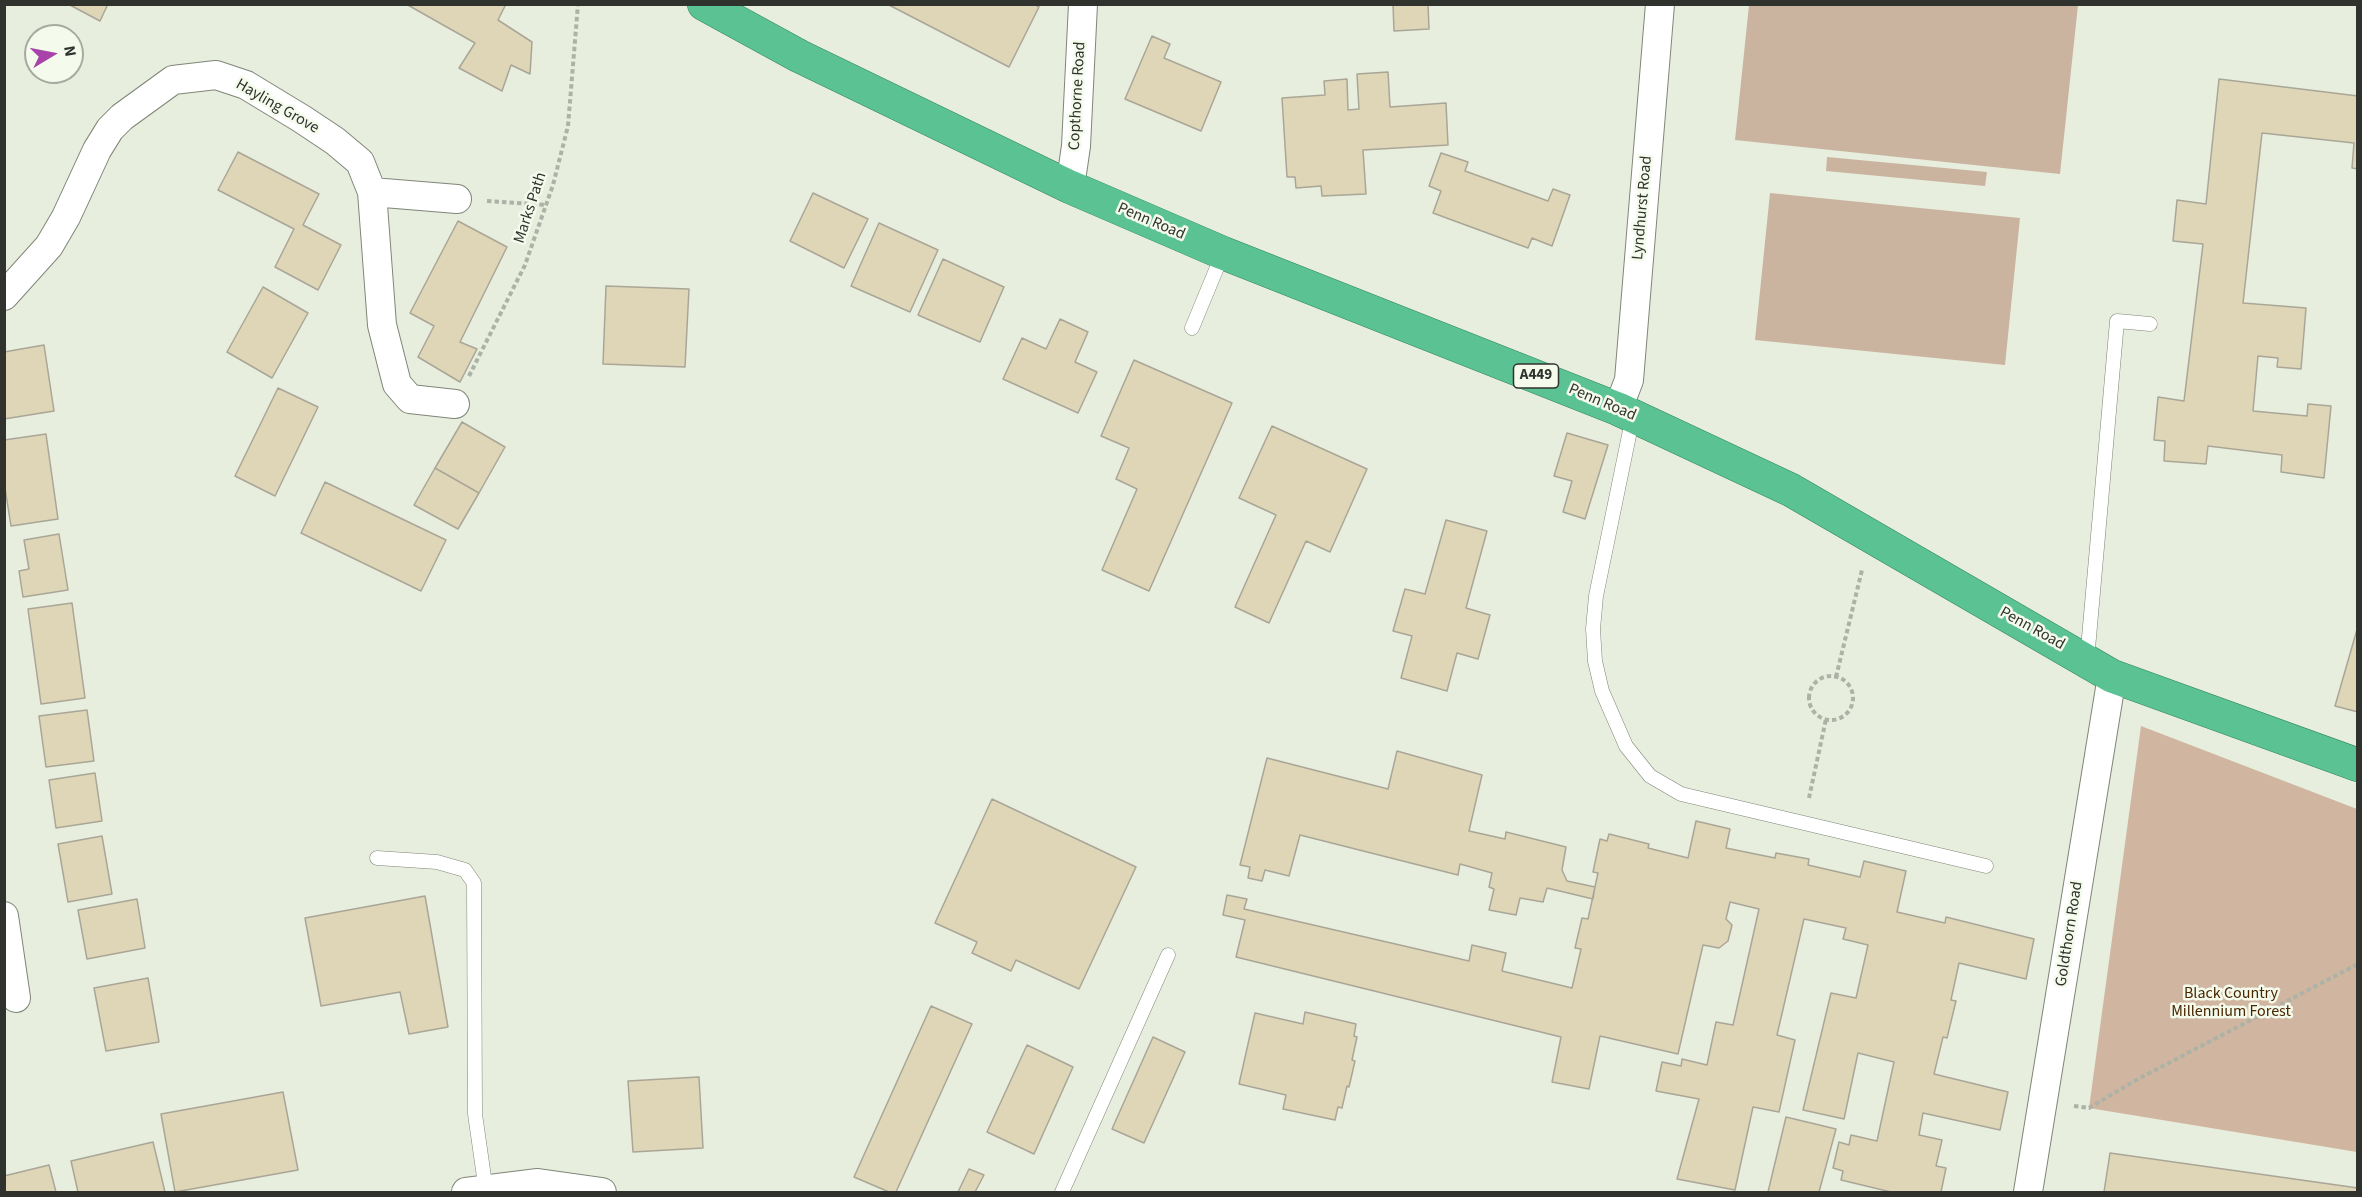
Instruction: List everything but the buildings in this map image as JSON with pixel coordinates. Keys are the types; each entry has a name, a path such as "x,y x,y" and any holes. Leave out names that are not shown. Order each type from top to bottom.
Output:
{"highway":[{"name":"Penn Road","path":"704,4 799,56 1070,187 1223,253 1625,412 1791,490 2100,668 2358,765"}],"street":[{"name":"Copthorne Road","path":"1070,187 1076,146 1083,4"},
{"name":"Lyndhurst Road","path":"1625,412 1660,4"},
{"name":"Hayling Grove","path":"4,296 49,246 66,217 97,150 110,129 122,117 173,80 216,75 246,86 335,141 360,162 372,192 382,325 397,384 410,399 455,404"},
{"path":"372,192 457,199"},
{"name":"Goldthorn Road","path":"2028,1192 2100,668"},
{"path":"4,916 16,998"},
{"path":"476,1192 538,1183 602,1192"}],"lane":[{"path":"1191,328 1223,253"},
{"path":"2100,668 2117,321 2150,324"},
{"path":"1625,412 1596,596 1593,629 1595,661 1602,691 1626,746 1650,776 1681,794 1986,866"},
{"path":"377,858 437,862 465,870 474,883 476,1192"},
{"path":"1062,1192 1168,955"}],"path":[{"name":"Marks Path","path":"455,404 525,265 546,205 568,126 578,4"},
{"path":"457,199 546,205"},
{"path":"1836,677 1870,535"},
{"path":"1825,677 1836,677 1846,682 1853,702 1846,714 1840,718 1826,719 1814,712 1809,699 1810,692 1818,680 1825,677"},
{"path":"1803,824 1826,719"},
{"path":"2070,1105 2089,1108 2138,1079 2358,964"}],"shaded area":[{"path":"1749,5 2078,5 2060,174 1735,140"},
{"path":"1827,157 1987,172 1985,186 1826,171"},
{"path":"1770,193 2020,218 2005,365 1755,340"}],"green space":[{"name":"Black Country Millennium Forest","path":"2141,726 2357,809 2357,1152 2089,1108"}]}
